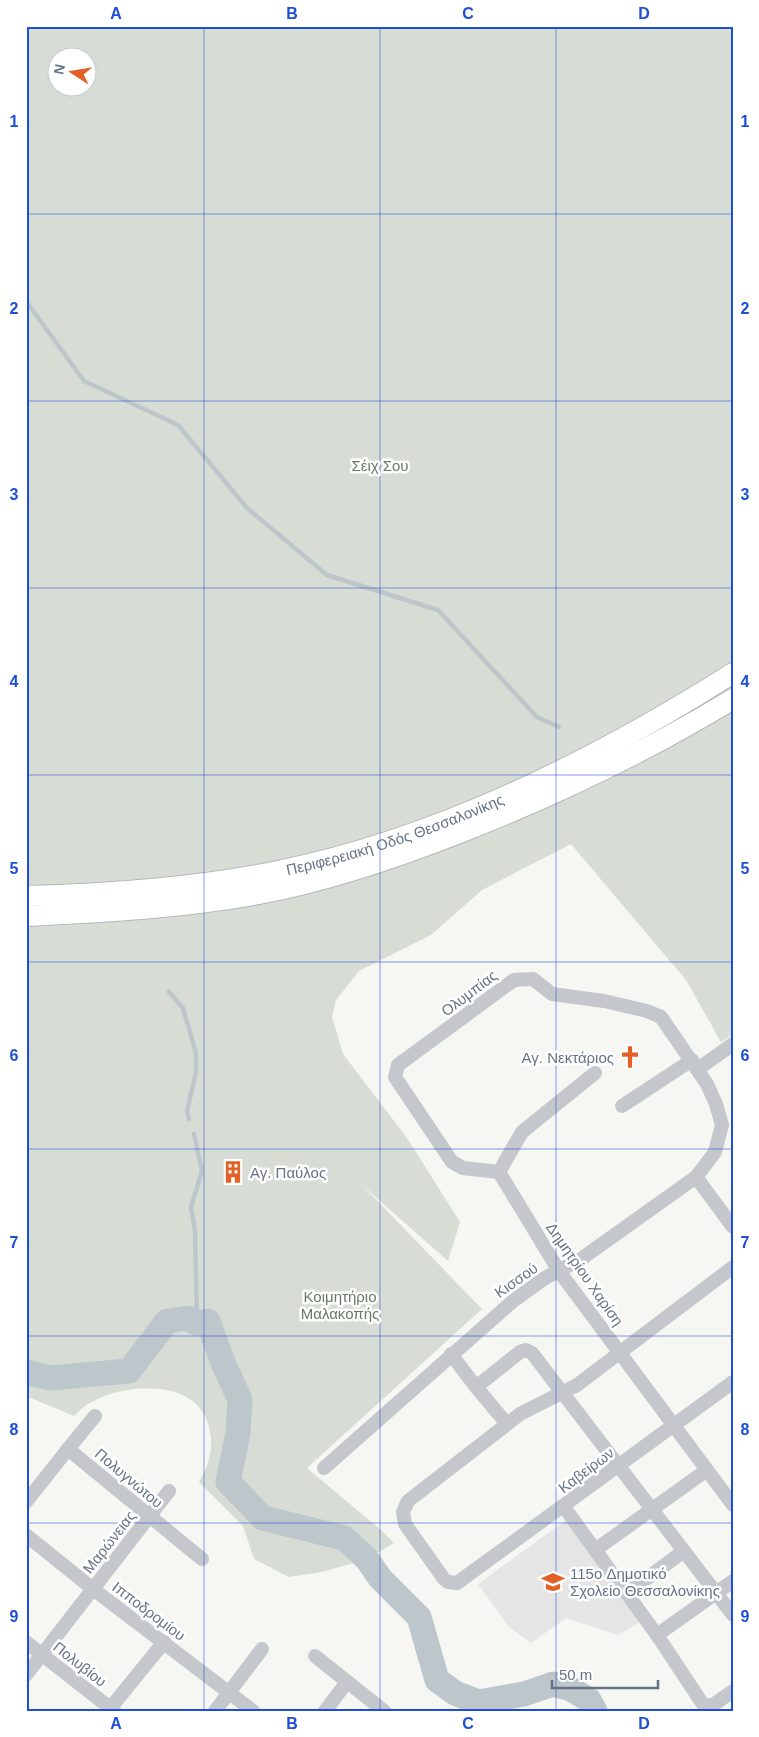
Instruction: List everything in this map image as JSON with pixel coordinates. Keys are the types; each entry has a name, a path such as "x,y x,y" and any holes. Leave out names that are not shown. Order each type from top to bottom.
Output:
{"highway":[{"name":"Περιφερειακή Οδός Θεσσαλονίκης","path":"26,896 118,892 221,881 321,861 397,839 520,790 616,740 733,672"},
{"name":"Περιφερειακή Οδός Θεσσαλονίκης","path":"26,916 227,899 334,877 424,846 574,786 662,740 733,699"}],"street":[{"name":"Ολυμπίας","path":"499,1172 463,1168 452,1162 395,1077 398,1065 514,980 533,980 552,994 604,1001 657,1014 667,1022 695,1064 728,1125"},
{"path":"622,1106 733,1044"},
{"path":"499,1172 522,1132 596,1073"},
{"name":"Κισσού","path":"324,1468 451,1354 518,1297 581,1259 696,1177 715,1152 728,1125"},
{"name":"Δημητρίου Χαρίση","path":"499,1172 559,1271 733,1505"},
{"path":"696,1177 733,1227"},
{"path":"451,1354 507,1424 527,1409 563,1392 621,1353 733,1268"},
{"path":"476,1386 520,1352 526,1350 532,1353 733,1615"},
{"name":"Καβείρων","path":"507,1424 408,1501 403,1512 407,1528 448,1582 457,1582 564,1507 733,1382"},
{"path":"26,1502 95,1416"},
{"name":"Πολυγνώτου","path":"68,1449 202,1559"},
{"path":"596,1550 707,1470"},
{"name":"Μαρώνειας","path":"26,1675 169,1491"},
{"path":"564,1507 657,1635 705,1706 713,1705 733,1691"},
{"name":"Ιπποδρομίου","path":"26,1535 93,1589 253,1711"},
{"path":"627,1593 684,1551"},
{"path":"657,1635 733,1582"},
{"name":"Πολυβίου","path":"26,1642 111,1710"},
{"path":"111,1710 164,1642"},
{"path":"215,1711 262,1649"},
{"path":"315,1656 384,1711"},
{"path":"324,1711 348,1682"}],"shaded area":[{"path":"566,1520 640,1622 618,1635 566,1618 531,1643 509,1627 478,1584"}],"green space":[{"name":"Σέιχ Σου","path":"26,26 733,26 733,1034 721,1042 686,980 571,844 482,890 431,935 359,971 336,1000 332,1017 343,1054 407,1138 460,1222 448,1261 362,1185 482,1309 307,1468 394,1543 367,1559 322,1572 289,1577 254,1559 243,1526 199,1482 210,1455 211,1442 209,1427 202,1411 191,1400 176,1393 160,1389 142,1388 107,1395 89,1403 74,1416 28,1397"}],"waterway":[{"path":"26,301 84,381 178,425 247,508 327,575 438,610 537,717 559,727"},
{"path":"169,992 183,1008 196,1053 196,1072 187,1111 189,1119"},
{"path":"194,1134 202,1171 191,1207 195,1232 197,1323"},
{"path":"26,1372 50,1378 129,1371 167,1321 188,1318 197,1323 208,1321 222,1360 240,1400 238,1433 228,1482 263,1518 344,1538 367,1559 380,1578 419,1617 437,1680 455,1693 478,1702 524,1694 553,1684 571,1689 589,1700 595,1711"}],"place":[{"name":"Αγ. Νεκτάριος","path":"630,1057"},
{"name":"Αγ. Παύλος","path":"233,1172"},
{"name":"115o Δημοτικό Σχολείο Θεσσαλονίκης","path":"553,1582"}],"park label":[{"name":"Κοιμητήριο Μαλακοπής","path":"340,1304"}]}
